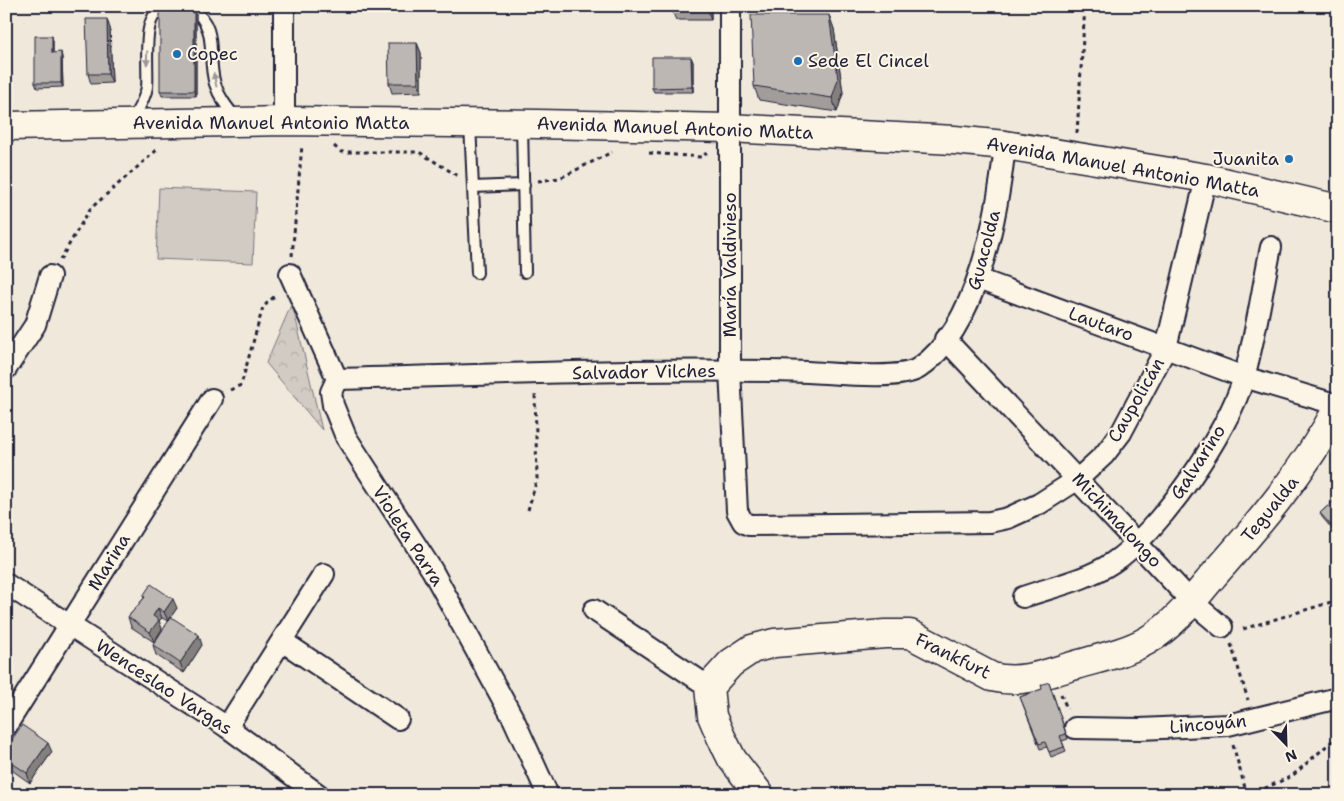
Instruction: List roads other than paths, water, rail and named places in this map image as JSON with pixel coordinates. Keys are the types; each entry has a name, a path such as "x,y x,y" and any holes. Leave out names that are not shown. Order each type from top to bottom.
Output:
{"main road":[{"name":"Avenida Manuel Antonio Matta","path":"6,126 239,122 470,123 729,128 944,139 1006,145 1206,178 1338,209"},
{"name":"Tegualda","path":"1191,601 1260,524 1296,478 1338,407"},
{"name":"Frankfurt","path":"709,687 730,664 752,650 774,643 885,634 910,634 979,671 1004,680 1020,680 1052,672 1147,641 1168,626 1191,601"},
{"path":"709,687 712,716 721,738 732,759 760,795"}],"street":[{"path":"284,6 294,122"},
{"name":"María Valdivieso","path":"730,6 730,370 737,511 743,522"},
{"name":"Guacolda","path":"943,343 966,311 978,279 1001,187 1006,145"},
{"name":"Caupolicán","path":"743,522 756,526 990,522 1008,518 1039,504 1078,479 1104,455 1120,433 1166,348 1206,178"},
{"name":"Galvarino","path":"1023,597 1095,572 1113,563 1137,543 1169,506 1200,464 1233,406 1244,377 1271,247"},
{"path":"290,274 337,379"},
{"path":"6,369 35,325 50,276"},
{"name":"Lautaro","path":"978,279 1244,377 1338,407"},
{"name":"Salvador Vilches","path":"337,379 730,370 906,374 926,363 934,356 943,343"},
{"name":"Michimalongo","path":"943,343 1078,479 1191,601 1224,630"},
{"name":"Violeta Parra","path":"337,379 331,392 333,405 346,437 446,595 514,720 548,795"},
{"name":"Marina","path":"6,726 212,399"},
{"path":"227,727 324,574"},
{"name":"Wenceslao Vargas","path":"6,584 227,727 318,795"},
{"path":"594,610 709,687"},
{"path":"282,641 398,719"},
{"name":"Lincoyán","path":"1075,728 1140,729 1228,725 1338,698"}],"lane":[{"path":"129,124 147,86 148,29 152,18 160,10 192,8 202,16 208,26 214,82 224,104 239,122"},
{"path":"470,123 477,273"},
{"path":"522,124 525,272"},
{"path":"473,187 524,185"}],"place":[{"name":"Copec","path":"177,54"},
{"name":"Sede El Cincel","path":"798,61"},
{"name":"Juanita","path":"1289,159"}]}
